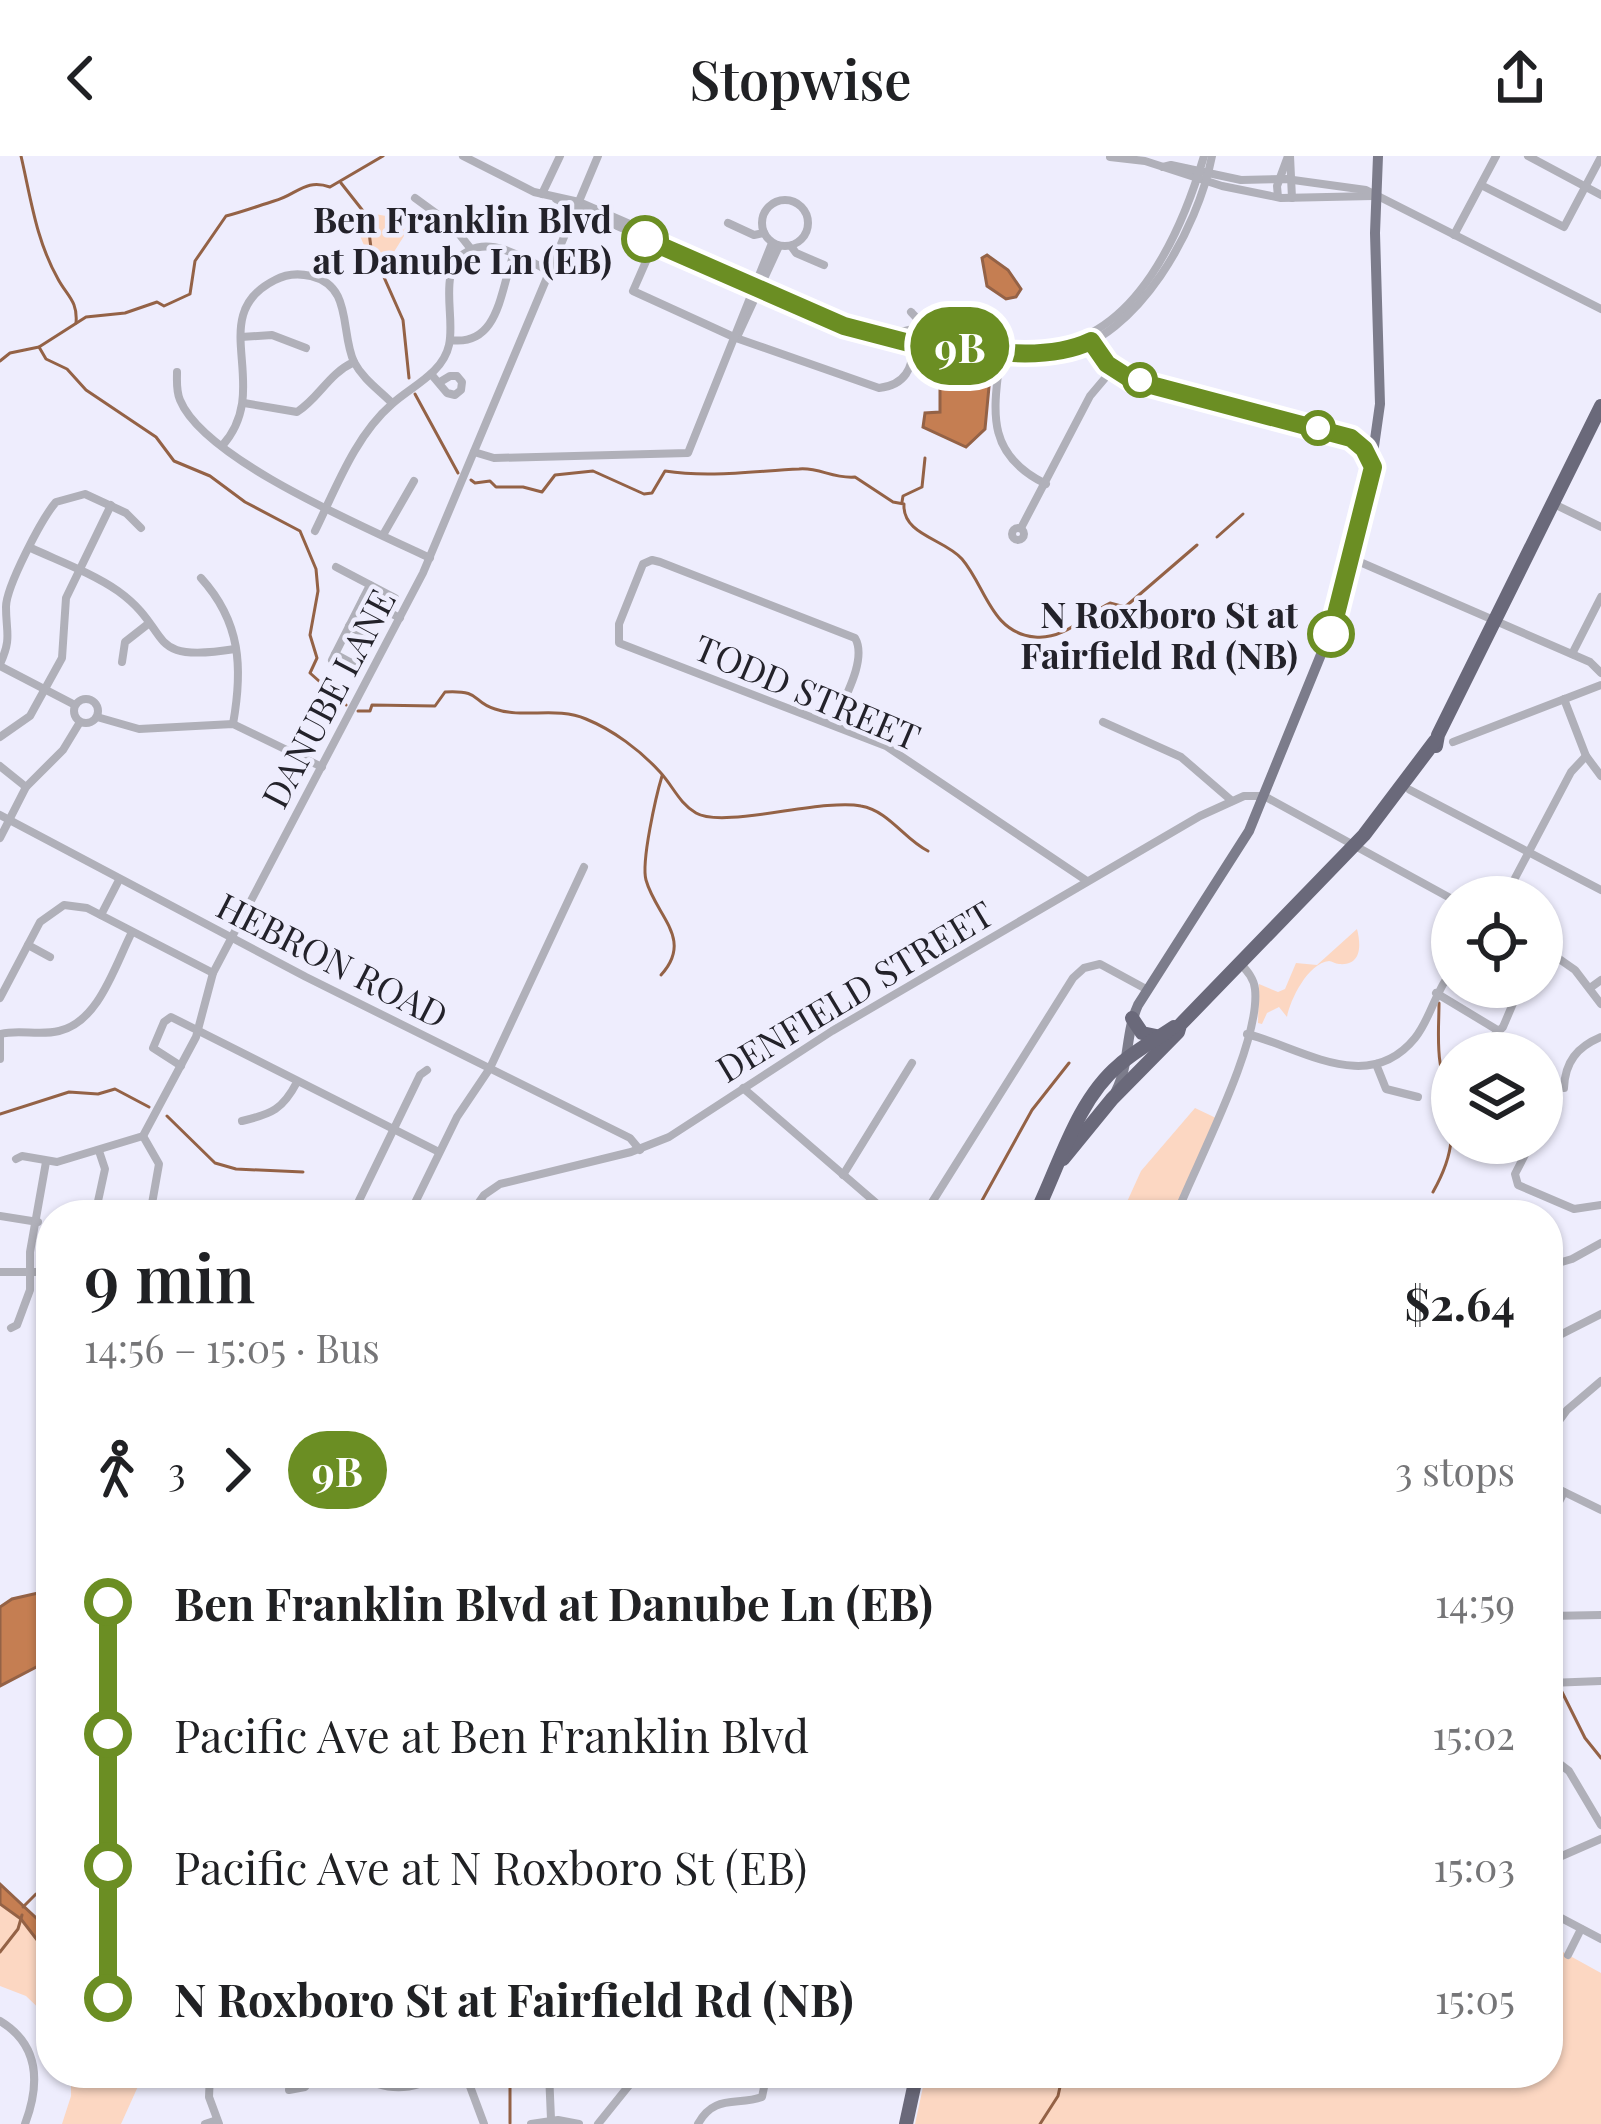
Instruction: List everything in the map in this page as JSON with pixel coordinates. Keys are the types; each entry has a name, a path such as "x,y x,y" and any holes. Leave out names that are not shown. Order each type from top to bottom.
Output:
{"highway":[{"path":"1357,848 1435,741 1601,408"},
{"path":"1063,1160 1066,1144 1091,1099 1125,1061 1180,1025 1357,848 1410,790 1432,756 1435,741"},
{"path":"1132,1018 1142,1033 1160,1037"},
{"path":"1043,1200 1063,1160 1180,1025"},
{"path":"906,2124 914,2088"}],"main road":[{"path":"1112,1099 1123,1078 1132,1018 1146,989 1234,858 1330,638 1376,446 1380,389 1378,156"}],"street":[{"path":"464,156 545,195 858,323 915,338 1055,354 1093,338 1146,281 1175,232 1208,156"},
{"path":"545,195 560,156"},
{"name":"DANUBE LANE","path":"143,1136 199,1029 213,974 430,558 598,156"},
{"path":"1278,197 1289,156"},
{"path":"1289,156 1292,198"},
{"path":"1454,235 1496,156"},
{"path":"1528,156 1601,195"},
{"path":"1110,157 1278,197 1375,196"},
{"path":"1481,185 1564,227 1601,157"},
{"path":"1202,176 1293,180 1366,190 1601,309"},
{"path":"415,199 452,226 471,249"},
{"path":"782,200 805,212 804,237 791,246 776,244 764,232 763,217 772,204 782,200"},
{"path":"728,224 754,235 764,232"},
{"path":"655,240 633,291 736,338 879,388 893,386 905,377 915,338"},
{"path":"474,452 494,458 688,454 776,244"},
{"path":"315,531 364,436 392,403 444,358 450,340 449,279 459,259 471,249 490,246 549,271"},
{"path":"791,246 824,266"},
{"path":"450,340 474,340 486,330 514,254"},
{"path":"222,446 244,403 242,315 256,292 280,277 308,275 325,282 340,299 354,362 392,403"},
{"path":"911,312 928,331 944,337"},
{"path":"241,337 272,335 305,348"},
{"path":"915,338 1039,347 1093,338"},
{"path":"1093,338 1114,366 1136,379 1376,446"},
{"path":"1000,350 994,411 998,435 1012,461 1046,484"},
{"path":"244,403 297,412 330,376 354,362"},
{"path":"1021,528 1090,396 1114,366"},
{"path":"177,372 184,407 222,446 252,468 430,558"},
{"path":"428,376 440,382"},
{"path":"1351,438 1373,464"},
{"path":"383,535 414,481"},
{"path":"75,705 0,665 10,638 3,605 50,509 63,498 85,494 111,505 141,529"},
{"path":"1553,503 1601,527"},
{"path":"0,737 30,716 46,690 64,651 63,610 111,505"},
{"path":"32,548 122,593 166,645 178,652 191,655 235,649"},
{"path":"1352,559 1597,666"},
{"name":"TODD STREET","path":"833,725 860,656 860,644 848,634 660,562 643,564 619,624 619,643 886,746 1088,882"},
{"path":"336,567 395,598"},
{"path":"201,578 226,609 235,649 240,679 232,724"},
{"path":"358,667 334,657 370,585"},
{"path":"1572,654 1601,597"},
{"path":"363,599 400,618"},
{"path":"122,662 125,642 148,624"},
{"path":"349,626 373,639"},
{"path":"1453,742 1601,685"},
{"path":"97,717 91,699 75,705 74,716 87,723 97,717 139,729 232,724 322,767"},
{"path":"1564,699 1586,756 1601,776"},
{"path":"0,838 5,817 26,787 63,750 80,722"},
{"path":"1103,722 1181,757 1232,801"},
{"path":"1515,876 1570,772 1586,756"},
{"path":"0,766 26,787"},
{"path":"1410,790 1601,890"},
{"path":"1264,796 1431,887"},
{"name":"DENFIELD STREET","path":"480,1200 500,1184 640,1150 678,1131 843,1024 1088,882 1232,801 1264,796"},
{"name":"HEBRON ROAD","path":"5,817 119,880 630,1138 640,1150"},
{"path":"416,1200 457,1117 490,1069 584,867"},
{"path":"101,916 119,880"},
{"path":"0,998 40,922 53,909 76,904 213,974"},
{"path":"0,1059 0,1034 57,1032 81,1021 92,1010 132,932"},
{"path":"28,945 50,957"},
{"path":"1563,961 1601,1004"},
{"path":"933,1200 1073,978 1084,968 1100,964 1146,989"},
{"path":"1182,1200 1226,1099 1247,1034 1255,987 1241,964"},
{"path":"1590,988 1601,980"},
{"path":"1247,1034 1336,1066 1376,1064 1412,1042 1431,1004"},
{"path":"1460,1008 1499,1030 1510,1008"},
{"path":"181,1066 157,1053 154,1041 171,1017 439,1152"},
{"path":"1564,1088 1566,1070 1576,1052 1601,1037"},
{"path":"843,1174 912,1063"},
{"path":"1376,1064 1386,1089 1418,1097"},
{"path":"359,1200 427,1070"},
{"path":"242,1120 274,1113 297,1082"},
{"path":"743,1088 873,1200"},
{"path":"16,1159 46,1162 143,1136 159,1163 153,1200"},
{"path":"98,1200 105,1169 99,1151"},
{"path":"41,1200 46,1162"},
{"path":"1520,1164 1515,1174 1518,1185 1553,1200"},
{"path":"1563,1204 1574,1209 1601,1205"},
{"path":"0,1216 36,1222"},
{"path":"10,1328 17,1325 27,1300 36,1230"},
{"path":"1563,1262 1601,1243"},
{"path":"0,1272 36,1272"},
{"path":"1563,1333 1601,1314"},
{"path":"1563,1415 1601,1381"},
{"path":"1564,1492 1601,1510"},
{"path":"1563,1616 1601,1615"},
{"path":"1563,1682 1601,1681"},
{"path":"1563,1766 1601,1825"},
{"path":"1563,1855 1601,1839"},
{"path":"1563,1920 1601,1940"},
{"path":"1568,1954 1580,1930"},
{"path":"0,2021 21,2038 34,2066 34,2093 25,2124"},
{"path":"205,2124 218,2122 209,2088"},
{"path":"289,2090 299,2088"},
{"path":"471,2088 484,2124"},
{"path":"549,2088 550,2120"},
{"path":"598,2124 627,2088"},
{"path":"698,2124 706,2110 719,2103 762,2097 764,2088"},
{"path":"531,2124 550,2120 579,2124"}],"shaded area":[{"path":"358,211 386,216 409,228 392,255 399,278 380,273 360,235"},
{"path":"987,255 1008,270 1021,289 1016,297 1006,299 987,286 982,258"},
{"path":"933,348 992,355 985,429 966,447 923,427 925,413 940,412 940,380 927,380 927,368 918,366"},
{"path":"1357,929 1359,948 1352,962 1321,963 1301,983 1287,1017 1279,1007 1258,1023 1259,984 1278,992 1285,989 1296,963 1317,965"},
{"path":"1195,1108 1216,1118 1180,1200 1128,1200 1141,1171"},
{"path":"36,1593 36,1667 0,1686 0,1607"},
{"path":"0,1884 36,1918 36,1938 21,1919 0,1904"},
{"path":"0,1895 36,1933 36,2006 26,1996 0,1986"},
{"path":"1563,1952 1601,1973 1601,2124 915,2124 923,2088 1563,2088"},
{"path":"71,2088 137,2088 121,2124 62,2124"}],"waterway":[{"path":"21,156 39,234 74,304 76,323"},
{"path":"0,361 10,353 39,347 86,317 125,313 157,302 164,306 190,294 195,261 226,216 307,186 330,187 383,156"},
{"path":"341,183 367,216 371,248 403,320 409,378"},
{"path":"39,347 46,359 67,369 86,390 156,437 174,461 210,476 245,502 300,531 316,569 318,591 310,635 317,658 310,673 346,705"},
{"path":"415,394 458,473"},
{"path":"902,502 903,496 922,487 925,458"},
{"path":"471,480 542,492 555,475 593,471 644,494 652,493 665,471 715,474 806,469 855,477 904,504 917,530 962,559 999,618 1020,634 1035,637 1065,631 1110,603 1125,607 1197,545"},
{"path":"1217,537 1243,514"},
{"path":"358,711 370,711 372,705 435,706 445,692 457,692 506,712 575,715 635,748 696,813 728,818 861,806 880,813 928,851"},
{"path":"661,975 670,962 673,939 645,871 662,776"},
{"path":"1433,1192 1451,1141 1439,1055 1439,1008"},
{"path":"982,1200 1032,1110 1069,1063"},
{"path":"0,1114 69,1092 98,1094 115,1089 149,1107"},
{"path":"167,1116 215,1163 236,1169 303,1172"},
{"path":"1563,1694 1601,1758"},
{"path":"23,1907 36,1894"},
{"path":"0,1952 18,1929 22,1915"},
{"path":"510,2088 510,2123"},
{"path":"1040,2124 1060,2088"}],"bus line":[{"name":"9B","path":"645,239 856,330 913,344 921,340 1034,355 1065,352 1091,341 1107,364 1132,380 1351,438 1364,449 1373,467 1331,634"}],"place":[{"name":"Ben Franklin Blvd at Danube Ln (EB)","path":"645,239"},
{"name":"N Roxboro St at Fairfield Rd (NB)","path":"1331,634"}]}
